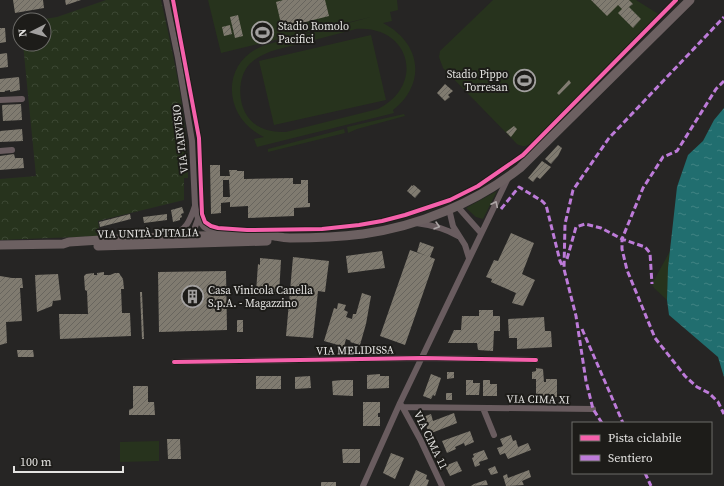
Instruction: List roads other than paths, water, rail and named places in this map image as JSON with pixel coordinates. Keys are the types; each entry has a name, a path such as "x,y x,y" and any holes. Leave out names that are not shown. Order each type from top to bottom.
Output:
{"main road":[{"name":"VIA UNITÀ D'ITALIA","path":"63,244 69,246 191,240 246,235 275,236 282,238 362,234 386,230 412,223 453,208 482,193 509,176 528,161 690,0"},
{"name":"VIA UNITÀ D'ITALIA","path":"0,245 63,244 84,241 163,238 191,240 275,241 282,238"}],"street":[{"name":"VIA TARVISIO","path":"166,0 178,58 192,140 195,205 198,219"},
{"path":"0,100 22,99"},
{"path":"0,151 12,150"},
{"path":"363,486 469,258 509,176"},
{"name":"VIA TARVISIO","path":"189,223 195,205"},
{"path":"453,208 481,233"},
{"path":"453,208 453,226 465,245 469,258"},
{"path":"198,219 204,227 215,232 239,233 246,235"},
{"path":"191,240 198,219"},
{"path":"189,223 191,240"},
{"path":"163,238 174,235 189,223"},
{"path":"412,223 436,226 446,229 459,236"},
{"name":"VIA MELIDISSA","path":"174,362 422,358 536,360"},
{"name":"VIA CIMA XI","path":"401,405 483,408 593,409"},
{"name":"VIA CIMA 11","path":"401,405 420,439 442,486"},
{"path":"483,408 494,435"}],"water":[{"path":"724,108 724,377 718,357 669,315 667,300 668,268 677,187 688,155 703,141 714,120"}],"place":[{"name":"Stadio Romolo Pacifici","path":"262,32"},
{"name":"Stadio Pippo Torresan","path":"524,80"},
{"name":"Casa Vinicola Canella S.p.A. - Magazzino","path":"193,296"}]}
